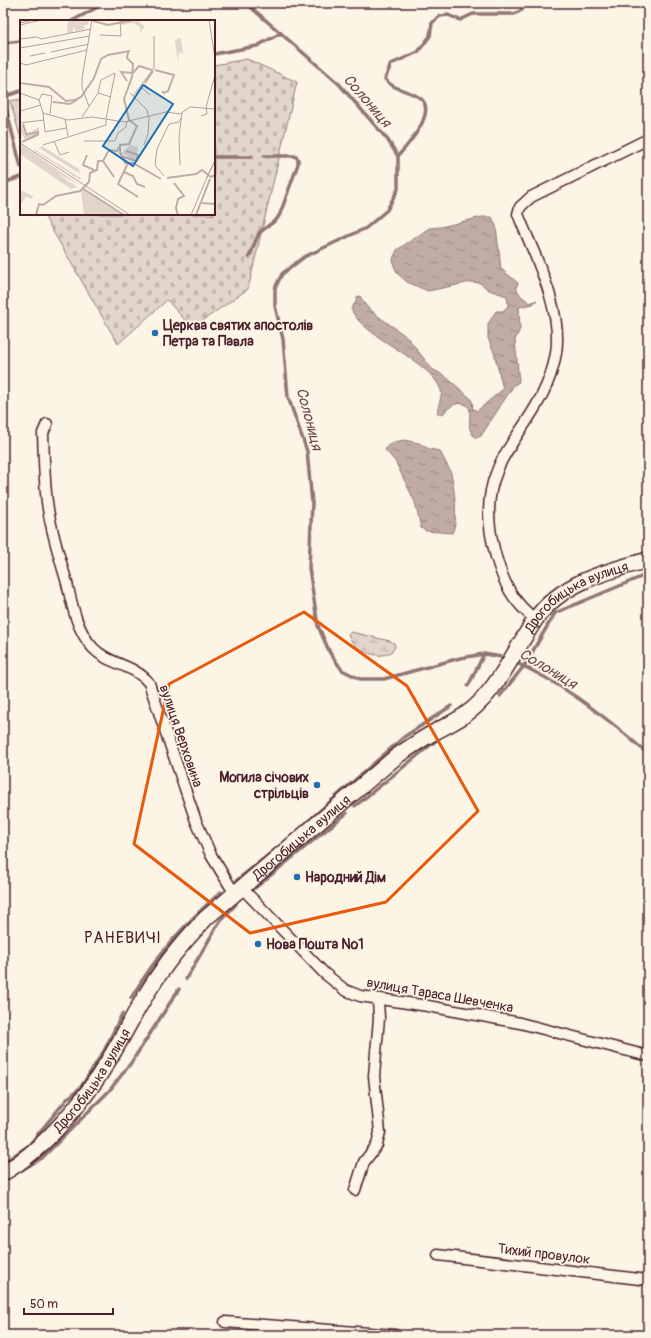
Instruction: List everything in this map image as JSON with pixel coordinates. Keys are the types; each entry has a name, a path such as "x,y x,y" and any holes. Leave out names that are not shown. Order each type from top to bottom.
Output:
{"street":[{"path":"536,619 519,605 506,585 492,541 488,520 489,500 497,470 546,388 556,352 557,335 550,297 518,214 520,207 531,197 648,138"},
{"name":"вулиця Верховина","path":"47,424 43,433 48,507 72,604 81,629 92,647 100,654 138,672 149,683 196,821 211,855 238,891"},
{"name":"Дрогобицька вулиця","path":"3,1173 26,1158 68,1115 109,1060 160,972 197,928 238,891 397,756 420,740 468,713 486,695 536,619 551,602 575,586 614,570 648,560"},
{"name":"вулиця Тараса Шевченка","path":"238,891 335,983 353,994 378,1000 428,1006 520,1023 648,1056"},
{"path":"355,1190 364,1162 377,1145 380,1132 374,1076 379,1018 378,1000"},
{"name":"Тихий провулок","path":"438,1255 648,1280"},
{"path":"224,1322 395,1335"}],"highlighted area":[{"path":"304,612 407,686 478,811 386,902 250,933 134,844 169,684"}],"green space":[{"path":"247,59 297,82 248,289 192,328 167,300 118,344 44,215 215,215 215,65"},
{"path":"20,99 20,136 10,101"},
{"path":"351,632 390,641 394,643 395,647 391,652 385,655 370,654 356,646 348,634"}],"water":[{"path":"482,217 492,217 496,226 501,269 518,283 516,288 521,296 530,303 537,300 533,304 519,307 520,329 515,340 519,382 514,385 481,436 476,438 470,427 469,407 462,404 455,404 448,408 443,414 438,414 441,390 434,379 410,358 367,328 357,318 351,308 356,302 357,297 360,296 366,306 407,337 432,369 445,376 469,397 472,401 473,409 477,411 503,389 494,352 488,338 488,324 496,311 503,311 508,306 507,296 489,290 480,283 471,282 428,291 407,282 398,274 394,266 393,259 397,250 429,228 441,227"},
{"path":"404,440 419,443 429,449 440,451 451,473 453,486 456,513 452,533 426,531 421,528 415,502 395,461 385,450 390,443"}],"waterway":[{"name":"Солониця","path":"74,20 105,3"},
{"name":"Солониця","path":"246,3 339,84 387,139 398,156 398,189 387,210 366,228 304,257 282,274 275,288 275,306 283,339 288,397 307,451 312,503 309,568 318,626 330,653 342,670 360,679 384,679 460,658 484,654 507,658"},
{"path":"398,156 420,128 426,111 425,104 420,98 397,88 388,83 385,79 391,64 418,52 430,36 432,23 440,16 448,15 460,20 473,14 514,14 522,10 525,3"},
{"path":"215,54 257,46 281,33"},
{"name":"Солониця","path":"3,43 20,41"},
{"path":"20,91 3,97 20,163"},
{"path":"249,257 259,233 277,219 280,214 298,164 298,159 295,156 264,156"},
{"path":"215,157 252,157"},
{"path":"3,183 20,177"},
{"path":"500,696 524,666 555,613 648,574"},
{"path":"468,686 484,654"},
{"name":"Солониця","path":"514,662 532,670 567,691 618,728 648,754"},
{"path":"306,823 404,737 451,706"},
{"path":"355,806 438,739"},
{"path":"255,888 347,813"},
{"path":"237,880 282,844"},
{"path":"131,998 161,954 172,941 194,917 221,892"},
{"path":"186,979 220,921 236,904"},
{"path":"3,1181 42,1158 109,1091 131,1063 179,989"},
{"path":"3,1163 28,1146 67,1099 81,1087 104,1051 122,1014"}],"place":[{"name":"Церква святих апостолів Петра та Павла","path":"155,333"},
{"name":"Могила січових стрільців","path":"317,785"},
{"name":"Народний Дім","path":"297,877"},
{"name":"Нова Пошта №1","path":"258,944"}],"district":[{"name":"РАНЕВИЧІ","path":"123,938"}]}
